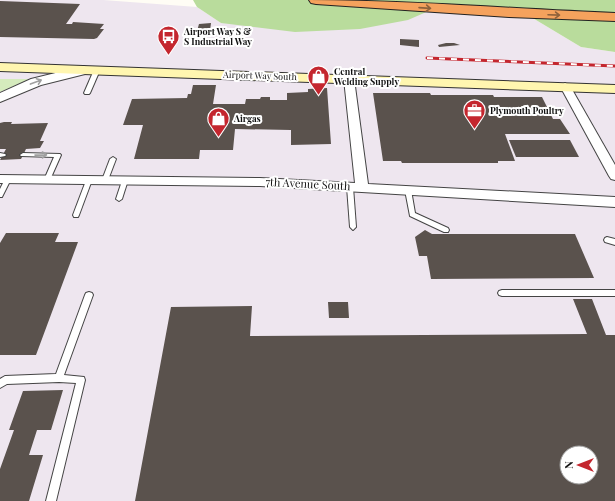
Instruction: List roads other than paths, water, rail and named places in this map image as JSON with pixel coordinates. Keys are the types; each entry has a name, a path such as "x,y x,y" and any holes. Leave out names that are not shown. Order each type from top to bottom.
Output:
{"highway":[{"path":"316,0 509,13 615,17"}],"main road":[{"name":"Airport Way South","path":"0,67 565,86 615,89"}],"street":[{"path":"0,98 36,82 91,70"},
{"path":"350,79 356,187"},
{"path":"565,86 615,176"},
{"name":"7th Avenue South","path":"4,179 260,182 615,202"}],"lane":[{"path":"87,93 91,70"},
{"path":"23,155 58,155 47,180"},
{"path":"105,180 113,158"},
{"path":"0,195 4,179"},
{"path":"76,215 89,180"},
{"path":"119,199 125,180"},
{"path":"354,227 356,187"},
{"path":"408,190 412,214 446,230"},
{"path":"607,240 615,242"},
{"path":"502,292 615,293"},
{"path":"59,378 89,294"},
{"path":"0,384 5,380 59,378 81,380 51,501"}],"railway":[{"path":"427,58 615,66"}],"place":[{"name":"Airport Way S & S Industrial Way","path":"168,56"},
{"name":"Central Welding Supply","path":"319,96"},
{"name":"Plymouth Poultry","path":"474,130"},
{"name":"Airgas","path":"218,138"}]}
